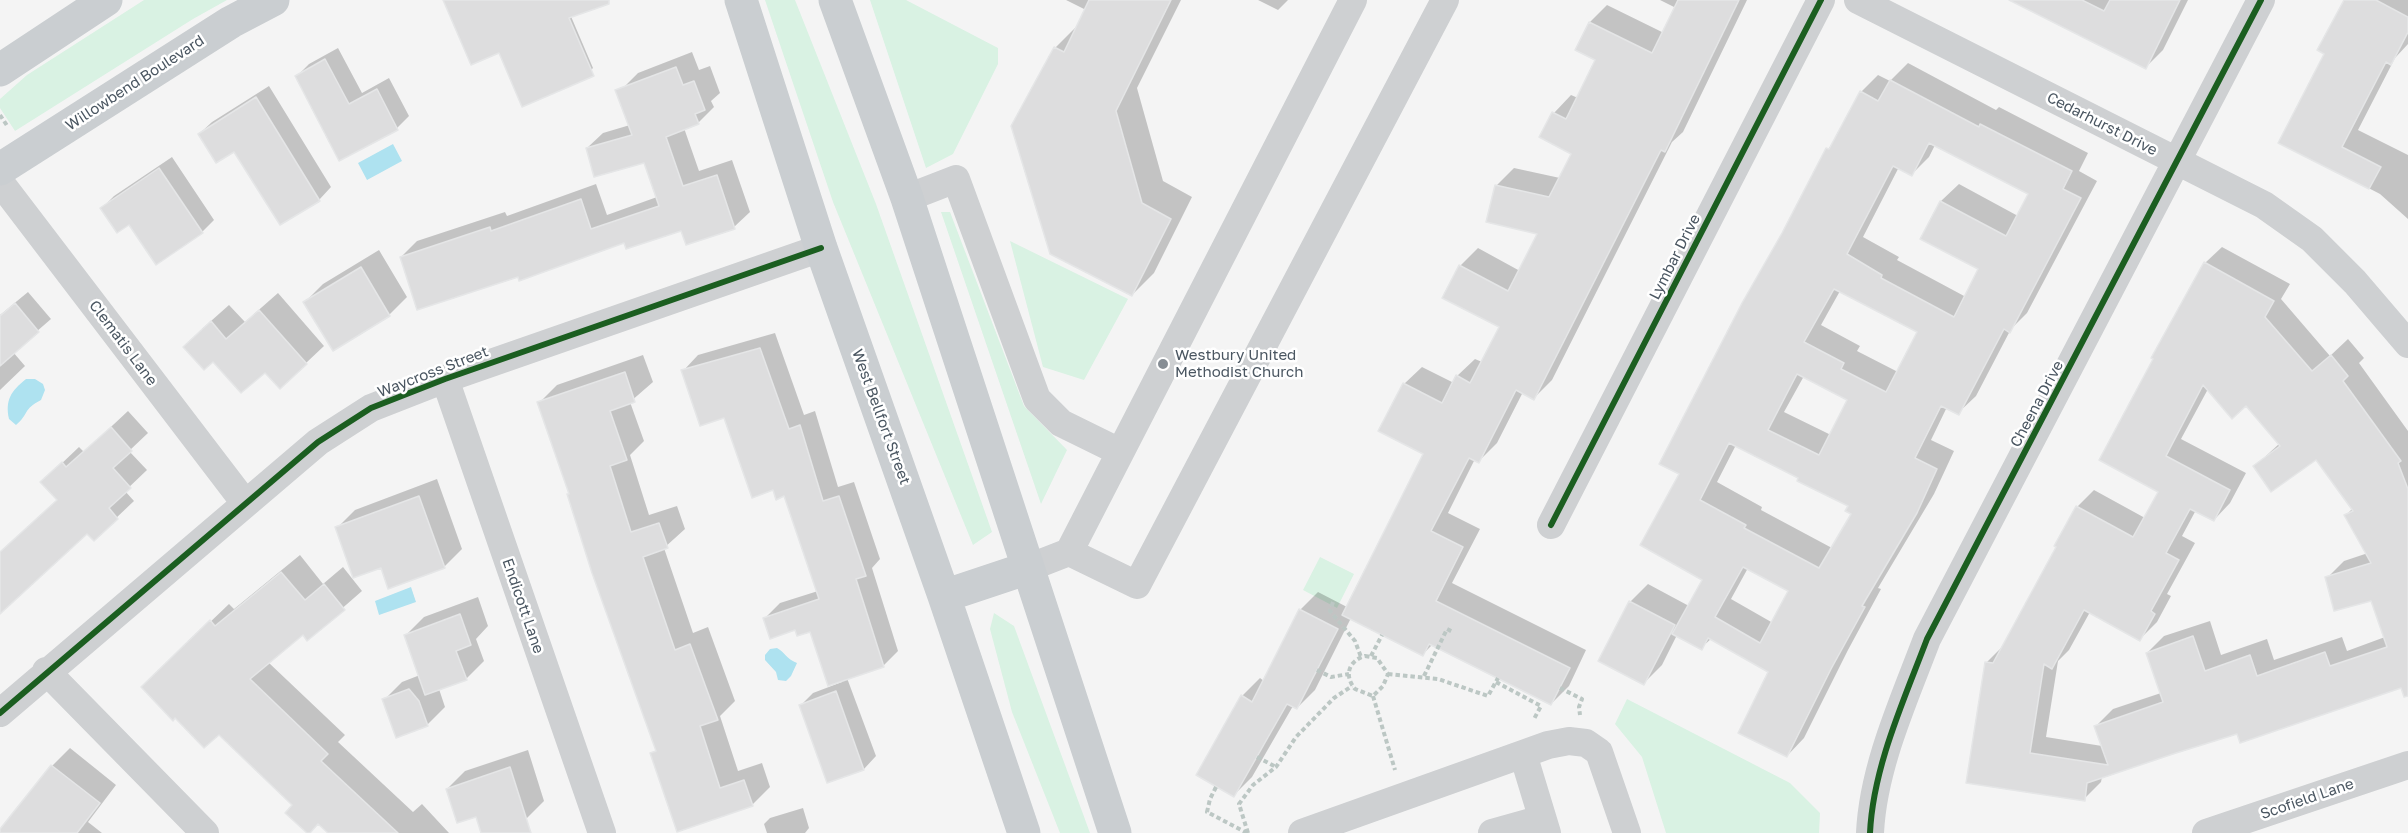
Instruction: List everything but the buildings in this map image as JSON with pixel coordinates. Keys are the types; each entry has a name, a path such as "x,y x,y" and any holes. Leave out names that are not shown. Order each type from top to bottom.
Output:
{"main road":[{"path":"0,70 106,0"},
{"name":"Willowbend Boulevard","path":"0,169 231,22 273,0"},
{"name":"West Bellfort Street","path":"741,0 821,249 944,596 1024,833"},
{"path":"835,0 906,198 1116,833"},
{"path":"944,596 1028,568"}],"street":[{"path":"1028,568 1069,552 1353,0"},
{"path":"1069,552 1137,585 1445,0"},
{"name":"Lymbar Drive","path":"1551,525 1821,0"},
{"name":"Cedarhurst Drive","path":"1858,0 2264,206 2312,238 2355,282 2408,344"},
{"name":"Cheena Drive","path":"1870,833 1870,818 1888,744 1928,639 2261,0"},
{"path":"906,198 956,179 1037,399 1061,423 1120,452"},
{"name":"Clematis Lane","path":"0,182 245,503"},
{"name":"Waycross Street","path":"0,713 46,671 318,442 371,408 445,379 821,249"},
{"name":"Endicott Lane","path":"445,379 602,833"},
{"path":"46,671 205,833"},
{"path":"1302,833 1548,745 1569,741 1586,744 1599,752 1627,833"},
{"path":"1492,833 1544,826 1518,756"},
{"name":"Scofield Lane","path":"2206,833 2408,765"}],"path":[{"path":"0,115 11,132"},
{"path":"1333,602 1330,611 1355,641 1361,657"},
{"path":"1424,676 1447,629 1453,632"},
{"path":"1371,656 1382,635"},
{"path":"1371,656 1382,662 1388,674 1383,686 1373,696 1359,692 1352,686 1348,674 1350,666 1361,657 1371,656"},
{"path":"1317,670 1331,677 1348,674"},
{"path":"1388,674 1424,676 1458,684 1488,696 1497,680 1541,706 1518,756"},
{"path":"1247,833 1239,804 1253,785 1276,767 1296,737 1335,698 1352,686"},
{"path":"1373,696 1403,797"},
{"path":"1257,757 1276,767"},
{"path":"1216,787 1207,812 1247,833"}],"green space":[{"path":"144,0 227,0 15,131 0,108 0,99 27,75"},
{"path":"765,0 795,0 876,204 992,532 973,545 833,202"},
{"path":"870,0 906,0 998,48 998,64 953,154 926,168"},
{"path":"941,212 950,212 1024,406 1067,450 1041,504"},
{"path":"1010,241 1128,299 1084,380 1043,367"},
{"path":"1320,557 1354,574 1337,608 1303,590"},
{"path":"994,613 1014,626 1090,833 1060,833 1012,712 990,629"},
{"path":"1627,699 1790,783 1820,813 1819,833 1666,833 1642,757 1615,724"}],"water":[{"path":"393,144 402,161 367,180 358,163"},
{"path":"26,379 35,379 43,384 45,390 41,400 31,406 16,425 9,419 10,396"},
{"path":"411,587 416,602 379,615 375,601"},
{"path":"777,648 797,663 786,681 778,680 776,672 765,660 765,655 770,649"}],"cycle path":[{"path":"1551,525 1821,0"},
{"path":"1870,833 1872,808 1883,759 1927,639 2261,0"},
{"path":"0,713 318,442 371,408 445,379 821,248"}],"place":[{"name":"Westbury United Methodist Church","path":"1163,364"}]}
